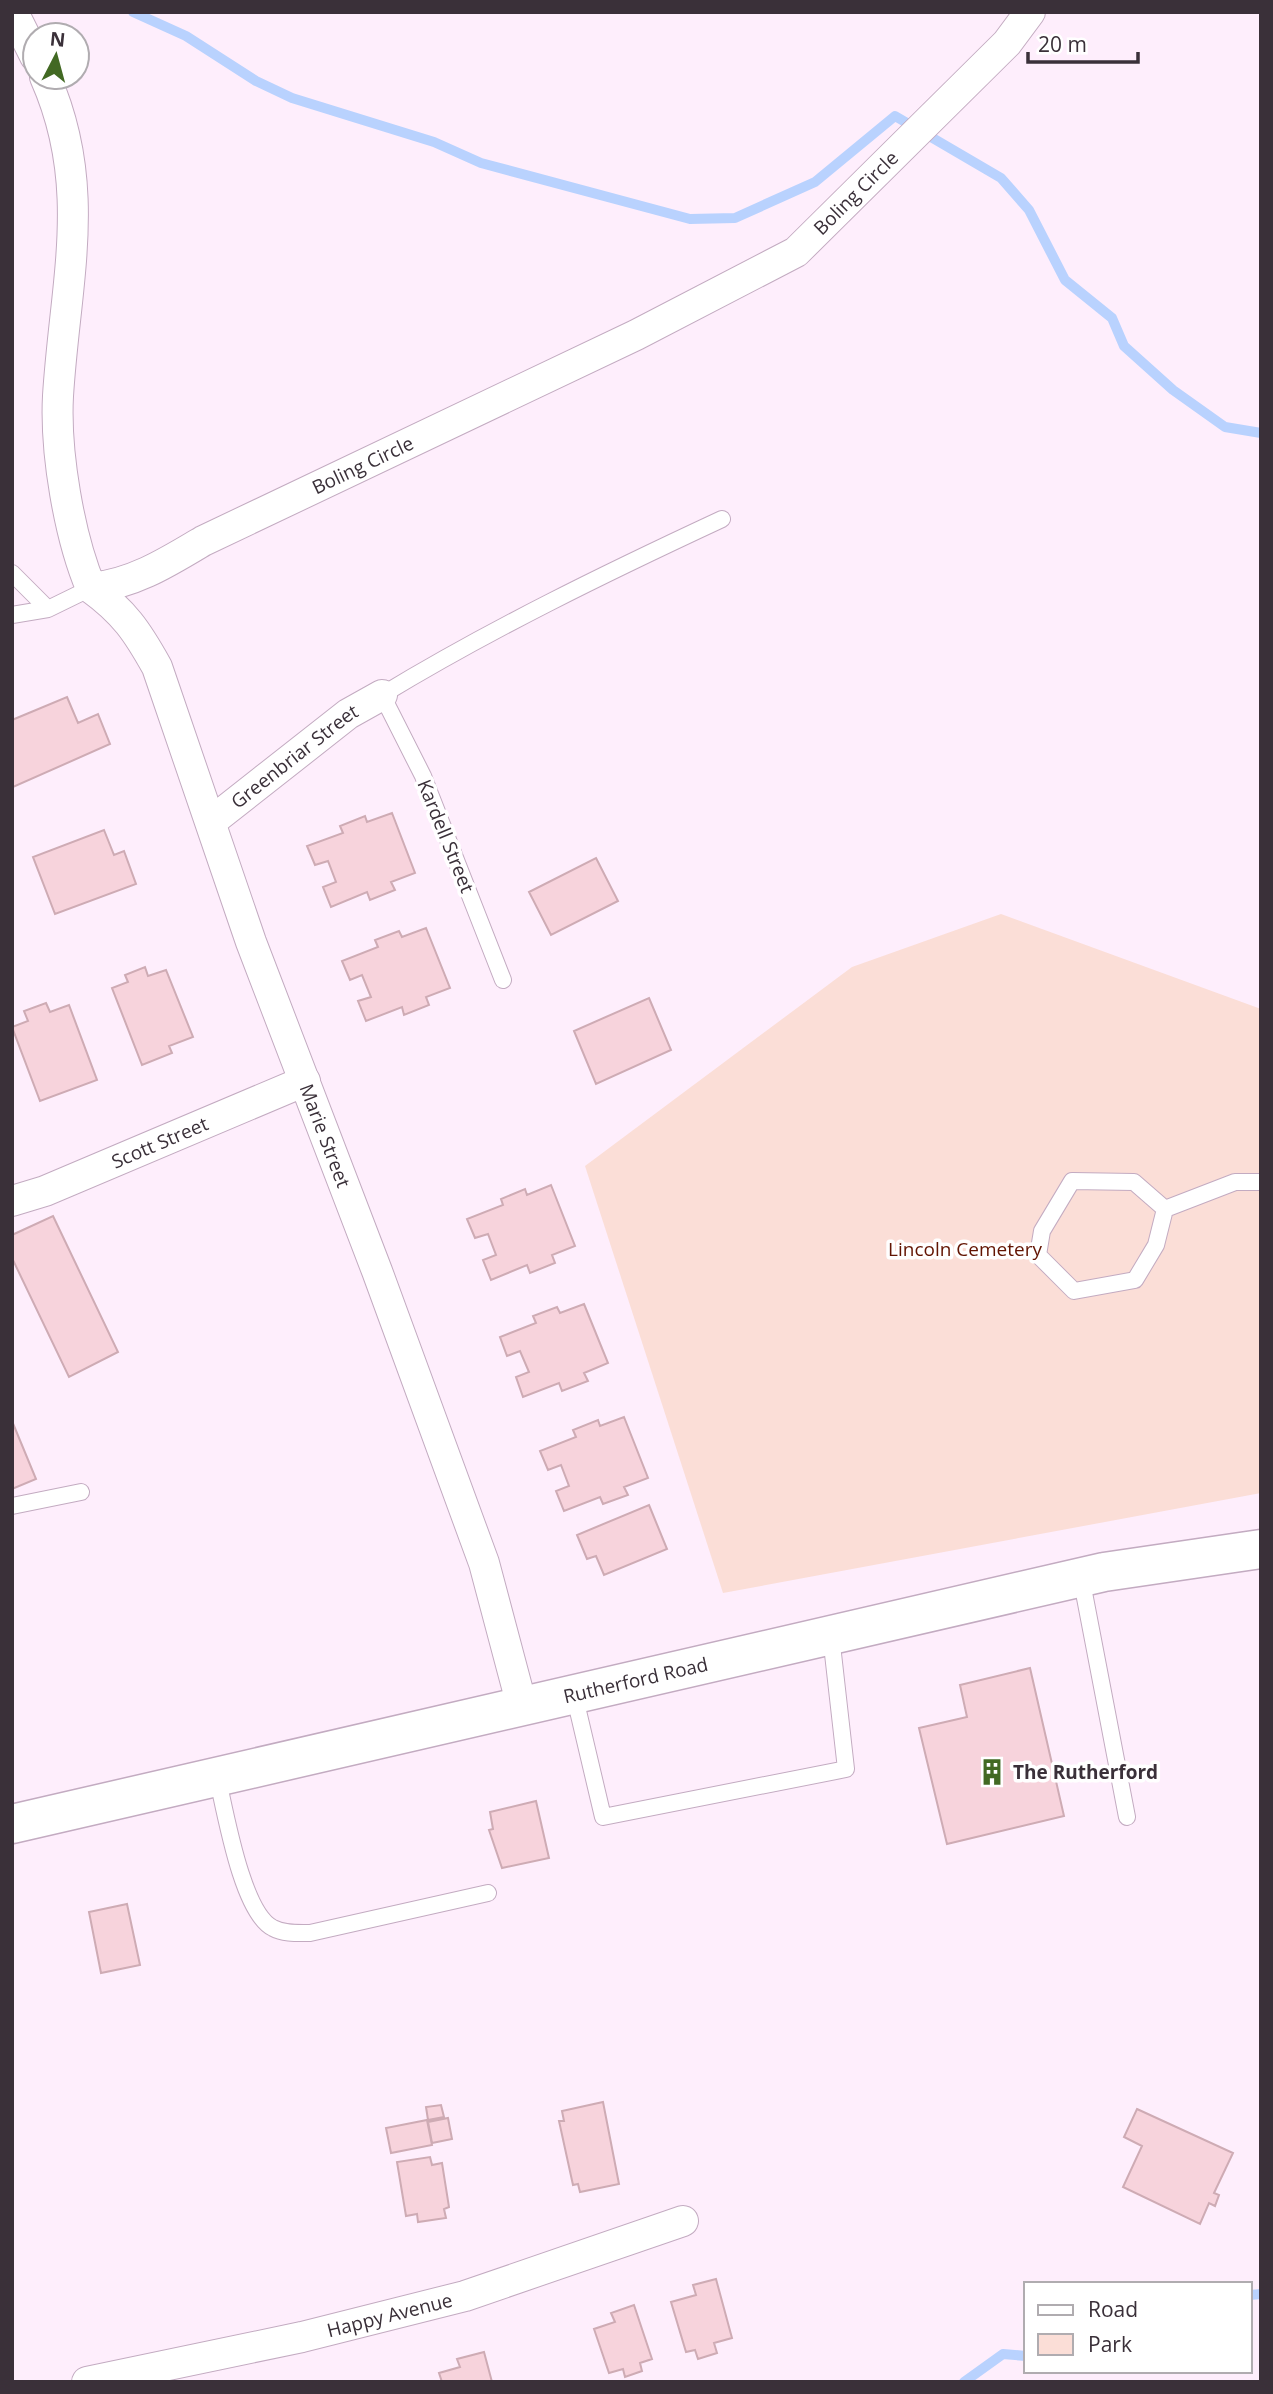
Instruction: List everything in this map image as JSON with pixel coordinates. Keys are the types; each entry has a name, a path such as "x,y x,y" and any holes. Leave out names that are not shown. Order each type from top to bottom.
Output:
{"street":[{"path":"13,12 21,28"},
{"name":"Boling Circle","path":"91,588 113,586 158,568 203,541 636,335 796,253 835,217 918,128 1007,43 1030,12"},
{"path":"50,91 57,106 69,157 74,198 72,267 58,399 72,533 91,588"},
{"name":"Marie Street","path":"91,588 117,607 134,625 157,667 212,821 251,942 484,1563 522,1706"},
{"name":"Greenbriar Street","path":"212,821 348,714 382,695"},
{"name":"Scott Street","path":"12,1201 45,1191 305,1081"},
{"name":"Rutherford Road","path":"12,1824 1081,1577 1261,1549"},
{"name":"Happy Avenue","path":"104,2380 302,2337 465,2296 683,2221"}],"lane":[{"path":"382,695 447,656 590,580 722,519"},
{"path":"12,573 48,609"},
{"path":"12,615 48,609 91,588"},
{"name":"Kardell Street","path":"382,695 423,776 503,980"},
{"path":"1072,1181 1134,1182 1165,1209 1156,1245 1136,1280 1074,1291 1038,1255 1042,1231 1072,1181"},
{"path":"1165,1209 1235,1182 1261,1182"},
{"path":"12,1506 80,1492"},
{"path":"1081,1577 1127,1817"},
{"path":"574,1694 603,1817 846,1769 831,1636"},
{"path":"217,1776 253,1906 272,1928 288,1933 310,1933 488,1893"}],"green space":[{"name":"Lincoln Cemetery","path":"1001,914 1261,1009 1261,1493 723,1593 585,1166 852,967"}],"building":[{"path":"67,697 78,723 98,714 110,744 13,787 12,720"},
{"path":"392,813 415,873 391,882 395,890 370,900 367,892 331,907 323,887 336,882 328,861 315,865 307,846 343,833 340,826 365,816 367,822"},
{"path":"104,830 114,855 124,851 136,884 55,914 33,857"},
{"path":"596,858 618,901 551,935 529,892"},
{"path":"426,928 450,988 426,997 429,1005 404,1015 402,1007 366,1021 358,1001 371,997 362,975 350,980 342,961 378,947 375,940 399,931 402,937"},
{"path":"145,967 148,976 166,970 193,1037 169,1046 172,1053 142,1065 112,988 128,982 125,975"},
{"path":"649,998 671,1050 596,1084 574,1031"},
{"path":"46,1003 50,1012 69,1005 97,1080 40,1101 12,1027 28,1021 24,1011"},
{"path":"551,1185 575,1246 552,1255 555,1263 530,1273 527,1265 491,1280 483,1260 496,1255 488,1234 475,1238 467,1219 503,1205 501,1199 525,1189 527,1195"},
{"path":"53,1216 118,1352 69,1377 12,1258 12,1235"},
{"path":"584,1304 608,1363 584,1373 588,1381 562,1391 559,1383 523,1397 516,1377 529,1372 520,1351 507,1356 500,1337 536,1323 533,1316 557,1307 560,1313"},
{"path":"624,1417 648,1478 624,1487 628,1495 603,1504 600,1497 564,1511 556,1491 569,1486 561,1465 548,1470 540,1451 576,1437 573,1430 598,1420 600,1426"},
{"path":"12,1421 36,1479 12,1489"},
{"path":"649,1505 667,1549 604,1575 596,1556 587,1559 577,1535"},
{"name":"The Rutherford","path":"1030,1668 1064,1816 947,1844 919,1728 967,1717 960,1685"},
{"path":"536,1801 549,1858 502,1868 489,1830 493,1829 490,1812"},
{"path":"127,1904 140,1965 101,1973 89,1912"},
{"path":"603,2102 619,2184 580,2192 578,2184 573,2185 559,2121 564,2121 562,2111"},
{"path":"441,2105 444,2117 428,2120 426,2107"},
{"path":"1137,2109 1233,2153 1214,2193 1219,2195 1215,2206 1209,2203 1200,2224 1123,2187 1142,2146 1124,2137"},
{"path":"448,2118 452,2139 432,2143 428,2122"},
{"path":"427,2120 432,2145 391,2153 386,2128"},
{"path":"430,2157 432,2165 442,2163 449,2207 444,2209 446,2218 418,2222 417,2214 406,2216 397,2162"},
{"path":"716,2279 732,2338 714,2343 717,2353 698,2359 695,2350 686,2352 671,2302 696,2295 693,2285"},
{"path":"634,2305 652,2359 640,2363 642,2371 625,2377 623,2369 609,2373 594,2329 615,2322 611,2313"},
{"path":"484,2352 492,2382 442,2382 439,2373 460,2367 457,2359"}],"waterway":[{"path":"133,12 186,36 256,81 292,98 434,142 481,163 690,219 735,218 815,182 895,116 1001,178 1029,210 1065,280 1112,318 1124,346 1173,390 1225,427 1261,433"},
{"path":"1252,2295 1261,2294"},
{"path":"964,2382 1003,2354 1024,2356"}],"place":[{"name":"The Rutherford","path":"992,1772"}]}
